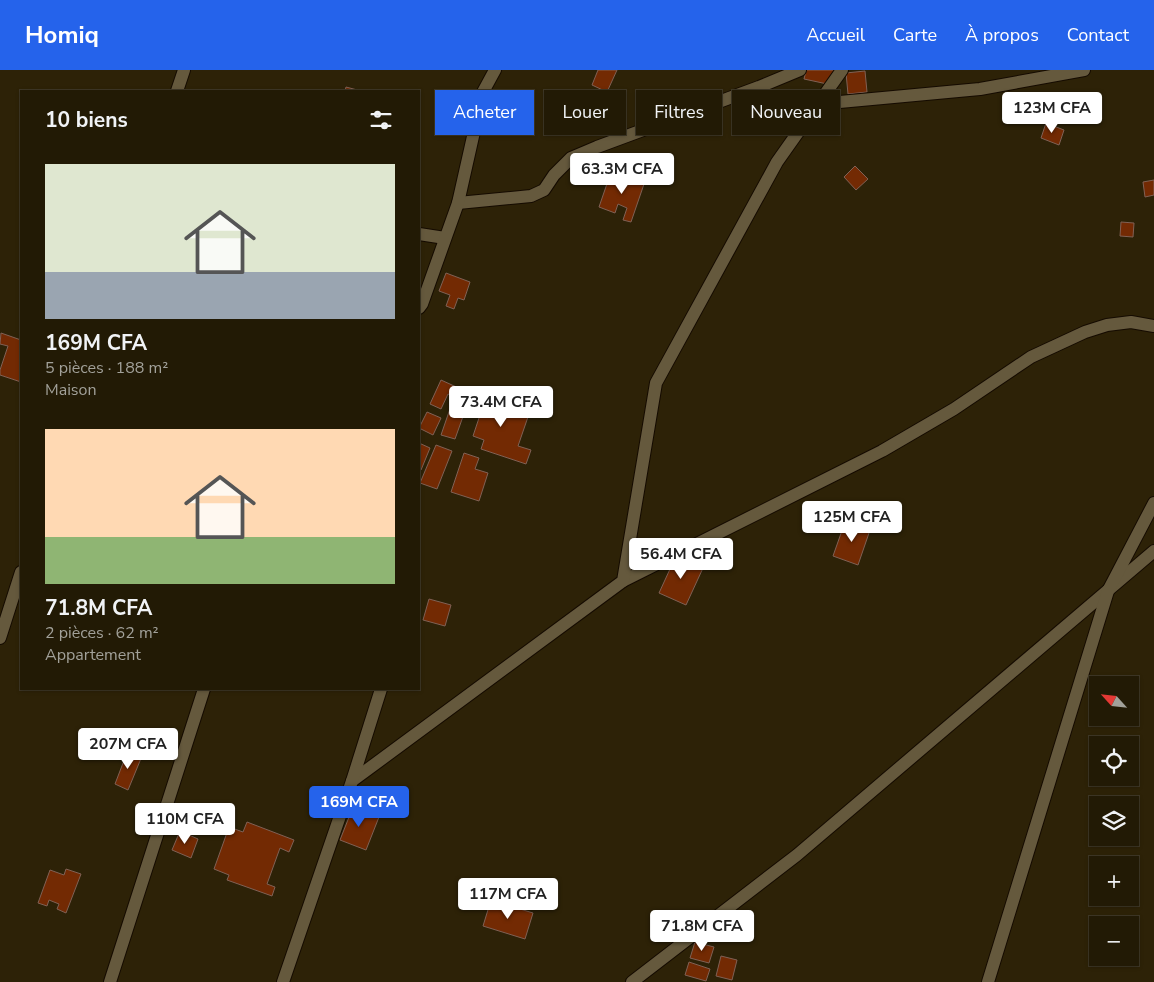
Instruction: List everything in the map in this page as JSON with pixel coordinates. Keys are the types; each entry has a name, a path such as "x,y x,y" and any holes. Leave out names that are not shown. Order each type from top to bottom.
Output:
{"street":[{"path":"177,90 184,70"},
{"path":"420,307 458,203 483,92 495,70"},
{"path":"458,203 531,196 544,190 554,174 571,158 596,147 759,88 800,70"},
{"path":"828,90 842,70"},
{"path":"840,102 980,89 1084,70"},
{"path":"622,581 656,383 777,162 796,135"},
{"path":"420,234 445,238"},
{"path":"352,781 622,581 882,450 954,409 1031,357 1084,332 1107,325 1131,322 1154,326"},
{"path":"988,982 1108,591 1154,503"},
{"path":"632,982 797,855 1154,551"},
{"path":"0,638 20,575"},
{"path":"110,982 204,690"},
{"path":"283,982 352,781 381,690"}],"building":[{"path":"598,70 617,70 608,90 603,90 592,85"},
{"path":"799,70 835,70 832,85 804,79 806,71"},
{"path":"865,71 867,92 848,94 846,73"},
{"path":"346,87 357,90 345,90"},
{"path":"1046,123 1064,130 1059,145 1041,138"},
{"path":"855,166 868,179 856,190 844,177"},
{"path":"611,172 644,184 631,222 623,220 627,208 618,204 615,213 599,207"},
{"path":"1154,180 1154,195 1145,197 1143,182"},
{"path":"1121,222 1134,223 1133,237 1120,236"},
{"path":"446,273 470,282 464,300 458,298 454,309 446,306 450,295 439,291"},
{"path":"1,333 20,340 20,382 0,375 8,346 0,344"},
{"path":"441,380 463,390 459,399 448,394 441,409 430,404"},
{"path":"478,394 530,411 518,446 531,450 526,464 481,449 484,440 473,436 480,415 472,412"},
{"path":"452,403 466,408 455,439 441,435"},
{"path":"427,412 441,418 433,435 420,428"},
{"path":"420,443 430,448 420,470"},
{"path":"436,445 452,451 437,489 420,483"},
{"path":"464,453 479,458 475,469 488,473 479,501 451,492"},
{"path":"845,522 870,530 858,565 833,556"},
{"path":"676,556 703,568 686,605 659,593"},
{"path":"429,599 451,605 445,626 423,620"},
{"path":"128,750 142,756 128,790 115,784"},
{"path":"353,807 379,817 366,850 340,840"},
{"path":"247,822 294,840 289,852 280,848 267,884 275,887 272,896 227,880 229,875 214,869 229,827 243,832"},
{"path":"180,831 198,839 191,858 172,850"},
{"path":"66,869 81,874 66,913 57,909 59,904 49,900 47,906 38,903 50,870 64,875"},
{"path":"491,900 533,913 525,939 483,926"},
{"path":"695,942 714,947 709,963 690,958"},
{"path":"721,956 737,960 732,980 716,976"},
{"path":"689,962 710,969 706,981 685,975"}]}
